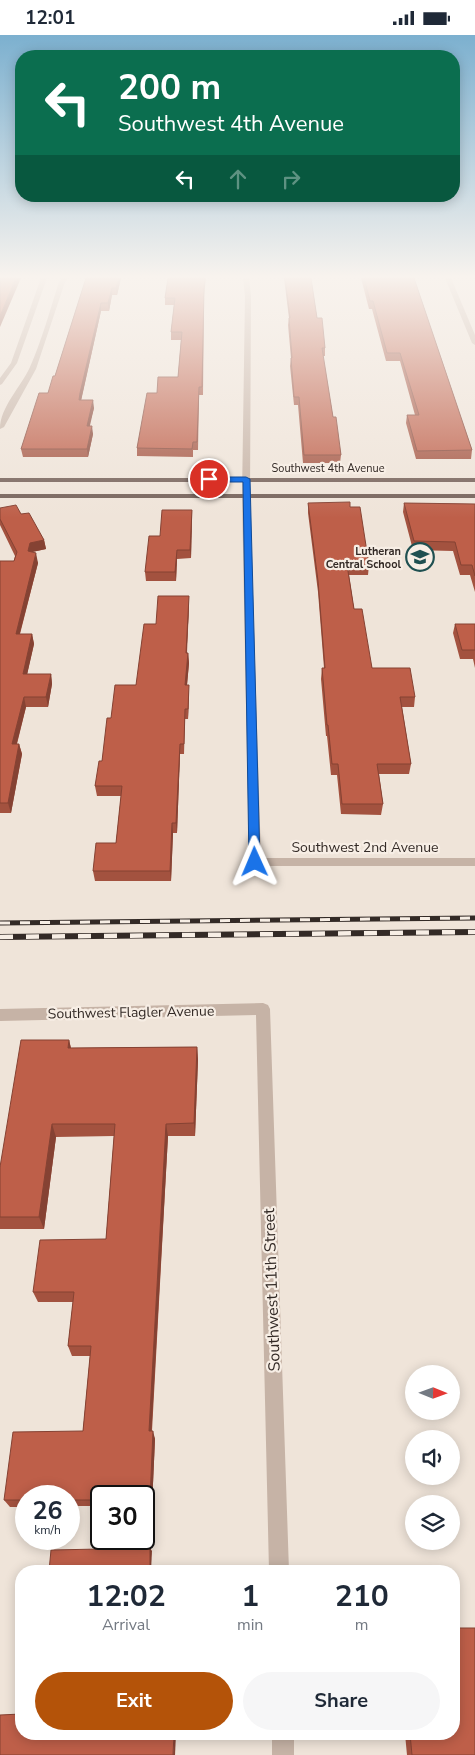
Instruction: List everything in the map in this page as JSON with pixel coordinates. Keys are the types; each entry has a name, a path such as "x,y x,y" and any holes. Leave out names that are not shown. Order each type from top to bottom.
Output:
{"main road":[{"name":"Southwest 4th Avenue","path":"0,480 475,480"},
{"path":"0,496 475,496"}],"street":[{"path":"0,383 16,358"},
{"path":"0,427 3,418 26,382 37,358"},
{"path":"246,496 247,358"},
{"name":"Southwest 2nd Avenue","path":"246,496 255,862 475,862"},
{"name":"Southwest Flagler Avenue","path":"0,1015 263,1009"},
{"name":"Southwest 11th Street","path":"263,1009 279,1565"},
{"path":"283,1740 284,1755"}],"building":[{"path":"61,358 88,358 79,400 93,400 87,426 92,426 87,449 21,449 39,393 48,393 53,376 55,376"},
{"path":"180,358 203,358 202,387 199,387 197,442 193,442 192,449 137,448 147,393 157,393 158,377 178,377"},
{"path":"291,358 324,358 333,417 336,417 341,455 304,455 299,397 294,397"},
{"path":"402,358 441,358 472,450 417,451 407,415 419,415"},
{"path":"350,502 350,507 360,507 369,565 347,565 354,609 362,609 372,668 410,668 415,697 400,697 411,764 377,764 383,804 342,804 338,764 332,764 327,725 322,668 325,668 318,581 308,503"},
{"path":"404,503 475,504 475,576 472,565 461,565 455,542 414,541"},
{"path":"16,505 21,514 29,513 44,540 30,543 28,551 36,553 16,634 32,634 23,674 51,674 46,697 24,697 12,744 19,744 8,803 0,803 0,561 14,561 17,552 0,519 0,508"},
{"path":"162,510 192,510 190,550 177,550 175,572 145,572 149,536 160,536"},
{"path":"158,596 189,596 186,653 188,653 185,685 189,685 188,709 185,709 184,744 180,744 176,823 172,823 170,871 93,871 96,843 116,843 122,786 95,786 99,761 102,761 107,718 111,718 115,685 136,685 144,624 156,624"},
{"path":"455,624 475,624 475,650 462,650"},
{"path":"21,1040 69,1040 68,1048 197,1047 194,1123 166,1124 149,1431 153,1431 151,1485 90,1485 90,1500 80,1500 80,1485 15,1485 15,1500 4,1500 13,1432 83,1431 91,1346 68,1346 74,1292 33,1292 40,1240 106,1239 115,1124 52,1124 39,1217 0,1217 0,1167"},
{"path":"51,1550 150,1550 150,1565 50,1565"},
{"path":"460,1628 475,1628 475,1755 412,1755 411,1740 460,1740"},
{"path":"15,1714 15,1740 174,1740 173,1755 0,1755 0,1715"}],"railway":[{"path":"0,923 475,918"},
{"path":"0,937 475,932"}],"place":[{"name":"Lutheran Central School","path":"420,557"}],"route":[{"path":"209,479 246,479 255,862"}]}
